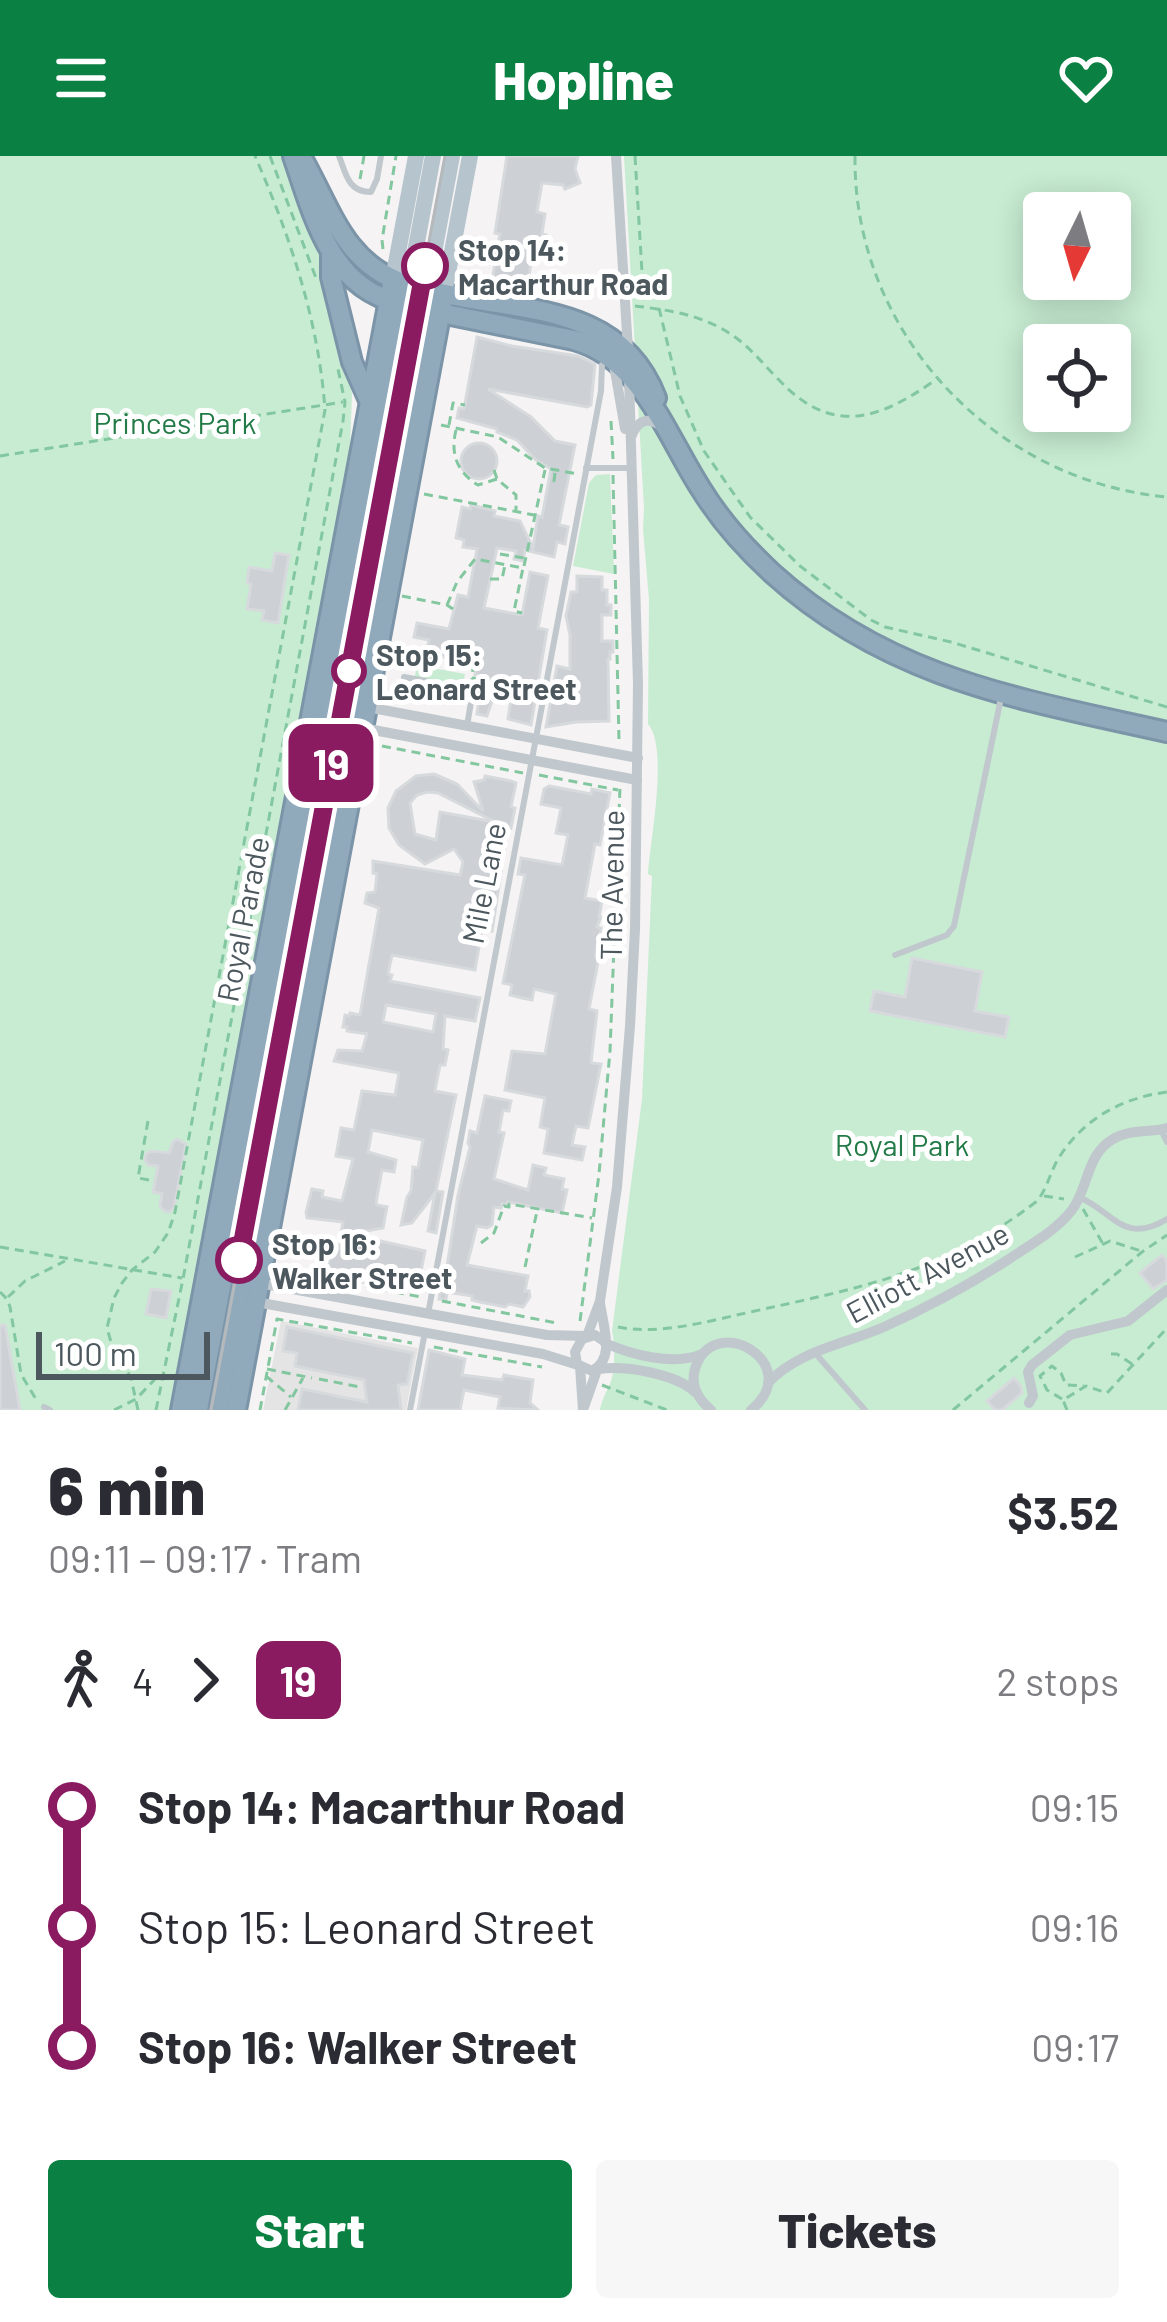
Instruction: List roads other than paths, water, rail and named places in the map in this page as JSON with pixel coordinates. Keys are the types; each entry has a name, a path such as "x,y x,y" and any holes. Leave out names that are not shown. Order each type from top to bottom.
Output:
{"highway":[{"path":"297,156 315,220 331,254 355,281 595,347 647,376 669,433"},
{"path":"297,156 351,248 412,295 568,318 604,332 613,357 669,433 720,517 795,592 841,623 892,654 942,676 1167,732"},
{"path":"331,254 331,277 352,362 369,403"},
{"name":"Royal Parade","path":"346,576 369,403 412,295"},
{"name":"Royal Parade","path":"218,1410 243,1124 350,716 403,465 412,295"},
{"name":"Royal Parade","path":"198,1410 232,1286 297,932 324,690 412,295"},
{"path":"574,340 604,332"},
{"name":"Royal Parade","path":"316,735 350,716 388,593 407,490 403,465"},
{"name":"Royal Parade","path":"324,690 350,716"},
{"name":"Royal Parade","path":"181,1410 232,1286"},
{"name":"Royal Parade","path":"232,1286 236,1410"}],"main road":[{"name":"Royal Parade","path":"412,295 416,156"},
{"name":"Royal Parade","path":"412,295 433,156"},
{"name":"Royal Parade","path":"412,295 461,157"}],"street":[{"name":"The Avenue","path":"616,156 624,303 613,357 630,468"},
{"path":"604,332 614,327 624,303"},
{"name":"The Avenue","path":"586,1336 600,1301 617,1187 631,1026 638,684 629,374"},
{"path":"631,436 643,421 657,422 669,433"},
{"path":"350,716 398,713 638,758"},
{"path":"394,734 398,713"},
{"path":"350,716 394,734 600,773 637,787"},
{"path":"600,773 604,752"},
{"name":"Elliott Avenue","path":"751,1410 781,1370 800,1358 881,1328 970,1283 1060,1222 1107,1143 1127,1133 1165,1133"},
{"path":"232,1286 296,1289 547,1335 595,1335 605,1342 606,1358 583,1410 575,1350 586,1336"},
{"path":"232,1286 291,1309 543,1354 589,1371 621,1369 674,1378 688,1384 711,1410"},
{"path":"1029,1403 1034,1396 1028,1372 1035,1362 1073,1334 1133,1318 1167,1290"},
{"name":"The Avenue","path":"600,1301 605,1342"},
{"name":"Mile Lane","path":"424,1332 428,1314"},
{"name":"Elliott Avenue","path":"605,1342 625,1351 674,1360 732,1342 776,1359 800,1358"},
{"path":"697,1395 694,1372 705,1352"},
{"path":"758,1354 765,1364 764,1410"}],"lane":[{"path":"339,156 354,188 371,192 381,156"},
{"name":"Mile Lane","path":"428,1314 585,471 613,357"},
{"path":"585,471 630,468"},
{"path":"404,677 473,690 467,726"},
{"path":"895,955 952,931 1002,694"},
{"path":"1079,1197 1124,1227 1144,1228 1167,1219"},
{"path":"291,1309 296,1289"},
{"name":"Mile Lane","path":"410,1410 424,1332"},
{"path":"816,1353 865,1410"}],"tram line":[{"path":"211,1410 445,156"},
{"name":"19","path":"239,1260 425,266"}],"place":[{"name":"Stop 14: Macarthur Road","path":"425,266"},
{"name":"Stop 15: Leonard Street","path":"349,671"},
{"name":"Stop 16: Walker Street","path":"239,1260"}],"park label":[{"name":"Princes Park","path":"175,422"},
{"name":"Royal Park","path":"902,1144"}]}
